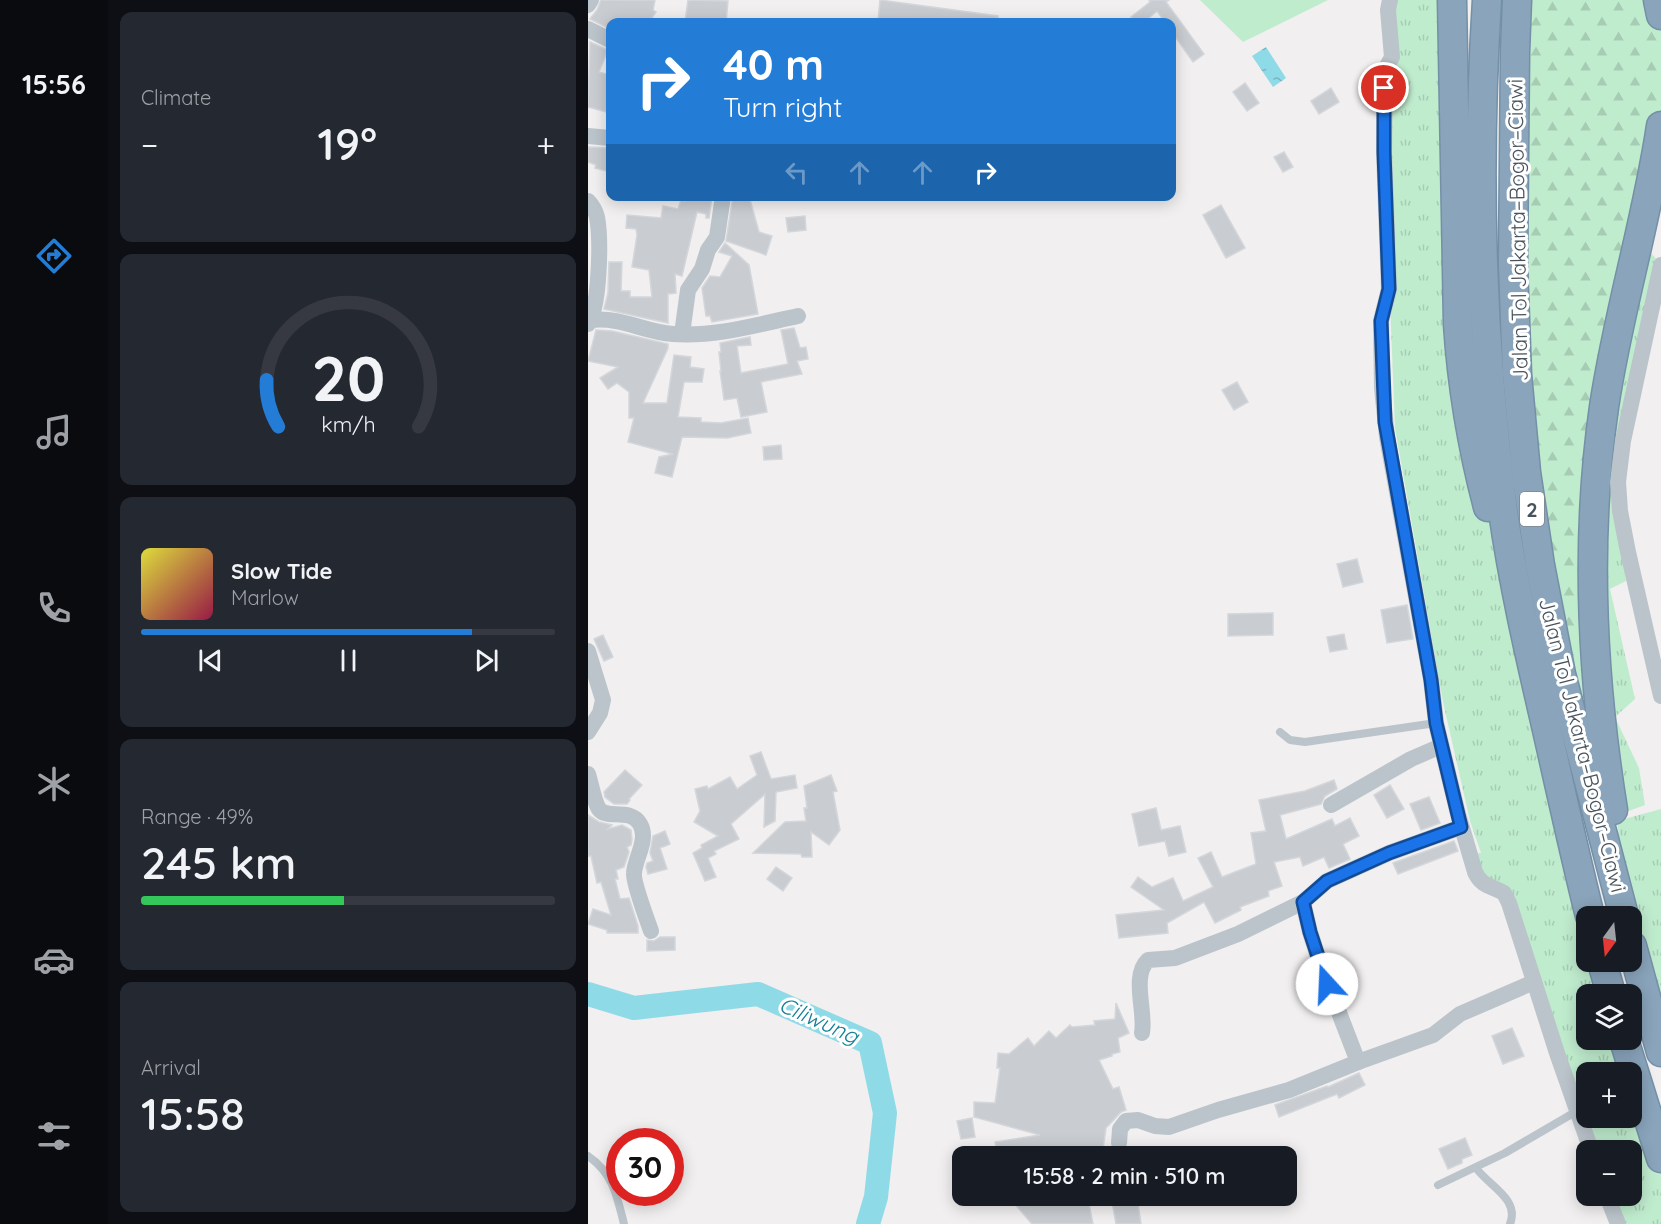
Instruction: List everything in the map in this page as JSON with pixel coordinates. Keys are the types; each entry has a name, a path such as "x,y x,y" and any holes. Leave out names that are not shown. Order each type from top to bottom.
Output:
{"highway":[{"path":"1452,0 1458,324 1461,368 1473,446 1483,490 1524,633"},
{"name":"Jalan Tol Jakarta–Bogor–Ciawi","path":"1487,0 1480,184 1484,314 1503,511 1524,633 1587,906"},
{"name":"Jalan Tol Jakarta–Bogor–Ciawi","path":"1517,0 1513,266 1517,374 1526,472 1540,565 1561,674 1621,906"},
{"path":"1658,0 1661,15"},
{"path":"1628,906 1607,772 1599,686 1595,627 1595,508 1600,435 1613,354 1654,168 1661,126"},
{"path":"1639,972 1661,1052"},
{"path":"1641,972 1650,1014"},
{"path":"1627,1050 1661,1158"}],"street":[{"path":"588,5 591,0"},
{"path":"1390,0 1388,10 1392,57 1386,68 1384,88 1389,289 1381,321 1383,401 1387,437 1431,680 1436,723 1461,827 1478,879 1485,886 1502,891 1506,896 1576,1111"},
{"path":"588,29 606,38"},
{"path":"588,136 606,138"},
{"path":"588,201 596,215 597,233 596,299 589,322 607,318 660,332 712,334 798,316"},
{"path":"682,334 688,290 702,269 708,250 717,237 722,201"},
{"path":"1661,265 1626,430 1618,482 1626,542 1661,696"},
{"path":"588,651 603,700 600,712 588,732"},
{"path":"1330,805 1411,759 1441,746"},
{"path":"588,774 592,799 599,809 603,812 628,815 641,825 643,834 634,873 635,883 651,931"},
{"path":"1142,1033 1140,998 1141,975 1145,962 1153,959 1175,958 1238,934 1303,902 1327,881 1389,853 1461,827"},
{"path":"1303,902 1320,963 1358,1062"},
{"path":"1119,1143 1119,1128 1126,1121 1138,1120 1163,1127 1177,1126 1218,1110 1288,1090 1433,1035 1460,1014 1534,982"},
{"path":"1611,1206 1618,1224"}],"lane":[{"path":"1280,732 1290,741 1305,742 1436,723"},
{"path":"1438,1185 1518,1146 1576,1111"},
{"path":"588,1156 604,1169 609,1177 624,1224"},
{"path":"1476,1168 1483,1178 1509,1201 1513,1215 1510,1224"}],"green space":[{"path":"1200,0 1328,0 1243,42"},
{"path":"1390,0 1452,0 1455,164 1585,906 1576,906 1576,972 1605,972 1608,984 1576,984 1576,1050 1627,1050 1631,1062 1576,1062 1576,1106 1512,916 1469,854 1481,853 1470,821 1443,702 1395,428 1384,152"},
{"path":"1517,0 1658,0 1661,15 1661,127 1613,354 1600,698 1583,698 1526,472"},
{"path":"1649,251 1660,263 1616,476 1626,581 1610,589 1635,699 1615,717 1639,768 1645,805 1615,816 1598,465"},
{"path":"1661,809 1661,1052 1641,972 1642,906 1629,906 1617,821"},
{"path":"1642,1097 1661,1158 1661,1224 1618,1224 1612,1206 1642,1206 1642,1140 1588,1140 1584,1128 1642,1128"}],"water":[{"path":"1266,47 1286,78 1273,87 1252,56"}],"building":[{"path":"601,0 655,0 653,10 656,12 652,18 606,18 606,27 590,19"},
{"path":"688,0 728,1 726,18 686,18"},
{"path":"880,0 998,16 998,18 878,18"},
{"path":"1149,0 1169,0 1166,2 1204,54 1193,62 1176,38 1176,18 1162,18 1157,11 1149,18 1131,17 1150,2"},
{"path":"590,42 606,49 599,72 606,74 606,112 588,107"},
{"path":"1245,83 1259,103 1247,111 1233,92"},
{"path":"1331,88 1339,102 1319,114 1311,101"},
{"path":"588,147 606,148 606,171 595,168 596,165 588,162"},
{"path":"1284,152 1293,167 1283,172 1274,157"},
{"path":"681,201 711,201 709,218 706,218 706,214 697,212 682,276 675,274 676,293 668,294 668,323 604,309 608,293 609,262 622,262 621,291 630,291 630,297 652,297 649,270 632,267 637,235 636,229 626,228 627,215 661,218 663,206 678,209"},
{"path":"732,201 750,201 759,232 772,236 766,255 726,241"},
{"path":"1221,205 1245,248 1226,258 1203,215"},
{"path":"805,216 806,230 788,232 786,218"},
{"path":"725,243 749,265 758,314 712,322 710,316 706,316 702,288 710,276 720,277 732,256 719,252"},
{"path":"794,328 800,348 806,347 808,359 797,361 802,374 761,382 767,412 741,417 737,398 724,400 720,371 720,343 750,337 751,345 737,346 741,373 788,364 781,330"},
{"path":"596,330 612,331 668,344 643,403 667,403 674,355 691,357 690,367 704,369 702,382 684,382 678,417 701,418 701,422 721,423 748,418 751,433 727,438 682,437 672,477 655,473 659,457 673,454 628,442 634,418 629,418 629,392 617,383 608,389 600,378 618,367 588,361"},
{"path":"1237,382 1248,402 1234,410 1222,390"},
{"path":"781,445 782,459 764,460 763,447"},
{"path":"1357,559 1363,582 1343,587 1337,564"},
{"path":"1407,605 1413,639 1387,643 1381,610"},
{"path":"1273,613 1273,635 1228,636 1228,614"},
{"path":"1344,634 1347,649 1330,652 1327,637"},
{"path":"603,635 613,657 604,661 594,639"},
{"path":"761,752 771,779 795,775 797,788 776,792 775,821 764,827 765,794 731,824 739,839 714,851 716,854 708,858 716,877 705,881 693,853 702,848 701,845 718,836 694,822 700,811 695,789 707,786 708,789 730,777 737,789 757,775 750,756"},
{"path":"625,770 642,785 627,804 614,804 605,797 604,792"},
{"path":"831,775 837,791 833,792 840,830 829,845 811,832 812,857 802,857 801,854 753,853 785,822 806,821 804,786"},
{"path":"1334,780 1337,789 1325,796 1321,804 1280,815 1286,839 1332,819 1335,826 1350,818 1359,836 1343,844 1350,859 1329,868 1324,857 1303,866 1300,857 1274,862 1282,886 1268,891 1269,896 1240,907 1241,910 1215,923 1204,902 1167,923 1168,933 1119,938 1116,915 1164,910 1131,887 1138,877 1152,887 1173,878 1183,901 1213,887 1198,858 1211,852 1222,877 1256,864 1251,833 1266,831 1259,800 1305,791"},
{"path":"1390,785 1404,809 1387,818 1374,795"},
{"path":"1429,797 1440,823 1421,830 1410,804"},
{"path":"1156,808 1161,830 1180,826 1186,852 1169,856 1165,841 1139,846 1132,814"},
{"path":"588,815 599,822 612,825 608,829 622,825 631,830 631,845 627,847 629,852 624,867 616,870 618,879 615,879 620,899 629,898 638,933 607,933 607,930 588,924 593,909 611,915 601,882 597,883 591,856 588,856"},
{"path":"665,831 670,844 660,848 667,869 648,874 647,863 653,861 650,853 653,836"},
{"path":"1454,841 1458,851 1398,874 1393,863"},
{"path":"776,867 792,878 783,891 767,879"},
{"path":"660,937 675,937 675,950 647,951 647,940 654,941"},
{"path":"1116,1003 1129,1033 1118,1038 1120,1052 1099,1060 1113,1089 1119,1087 1126,1110 1121,1112 1106,1128 1103,1146 996,1146 995,1142 1040,1135 974,1117 974,1102 995,1103 1000,1068 997,1068 998,1053 1009,1054 1028,1038 1034,1046 1049,1031 1056,1038 1070,1025 1072,1027 1095,1025 1094,1021 1115,1019"},
{"path":"1512,1028 1524,1056 1503,1064 1492,1036"},
{"path":"1359,1073 1365,1085 1339,1098 1337,1094 1279,1117 1275,1105 1328,1087"},
{"path":"972,1118 975,1137 961,1139 957,1121"},
{"path":"1465,1138 1472,1155 1462,1159 1462,1163 1448,1169 1439,1149"},
{"path":"1017,1206 1089,1206 1093,1224 1032,1224"},
{"path":"1113,1206 1138,1206 1141,1224 1116,1224"}],"waterway":[{"name":"Ciliwung","path":"588,994 634,1008 758,994 870,1043 885,1113 876,1197 868,1224"}],"route":[{"path":"1327,984 1303,902 1327,881 1389,853 1461,827 1436,723 1431,680 1385,422 1381,321 1389,289 1384,88"}]}
